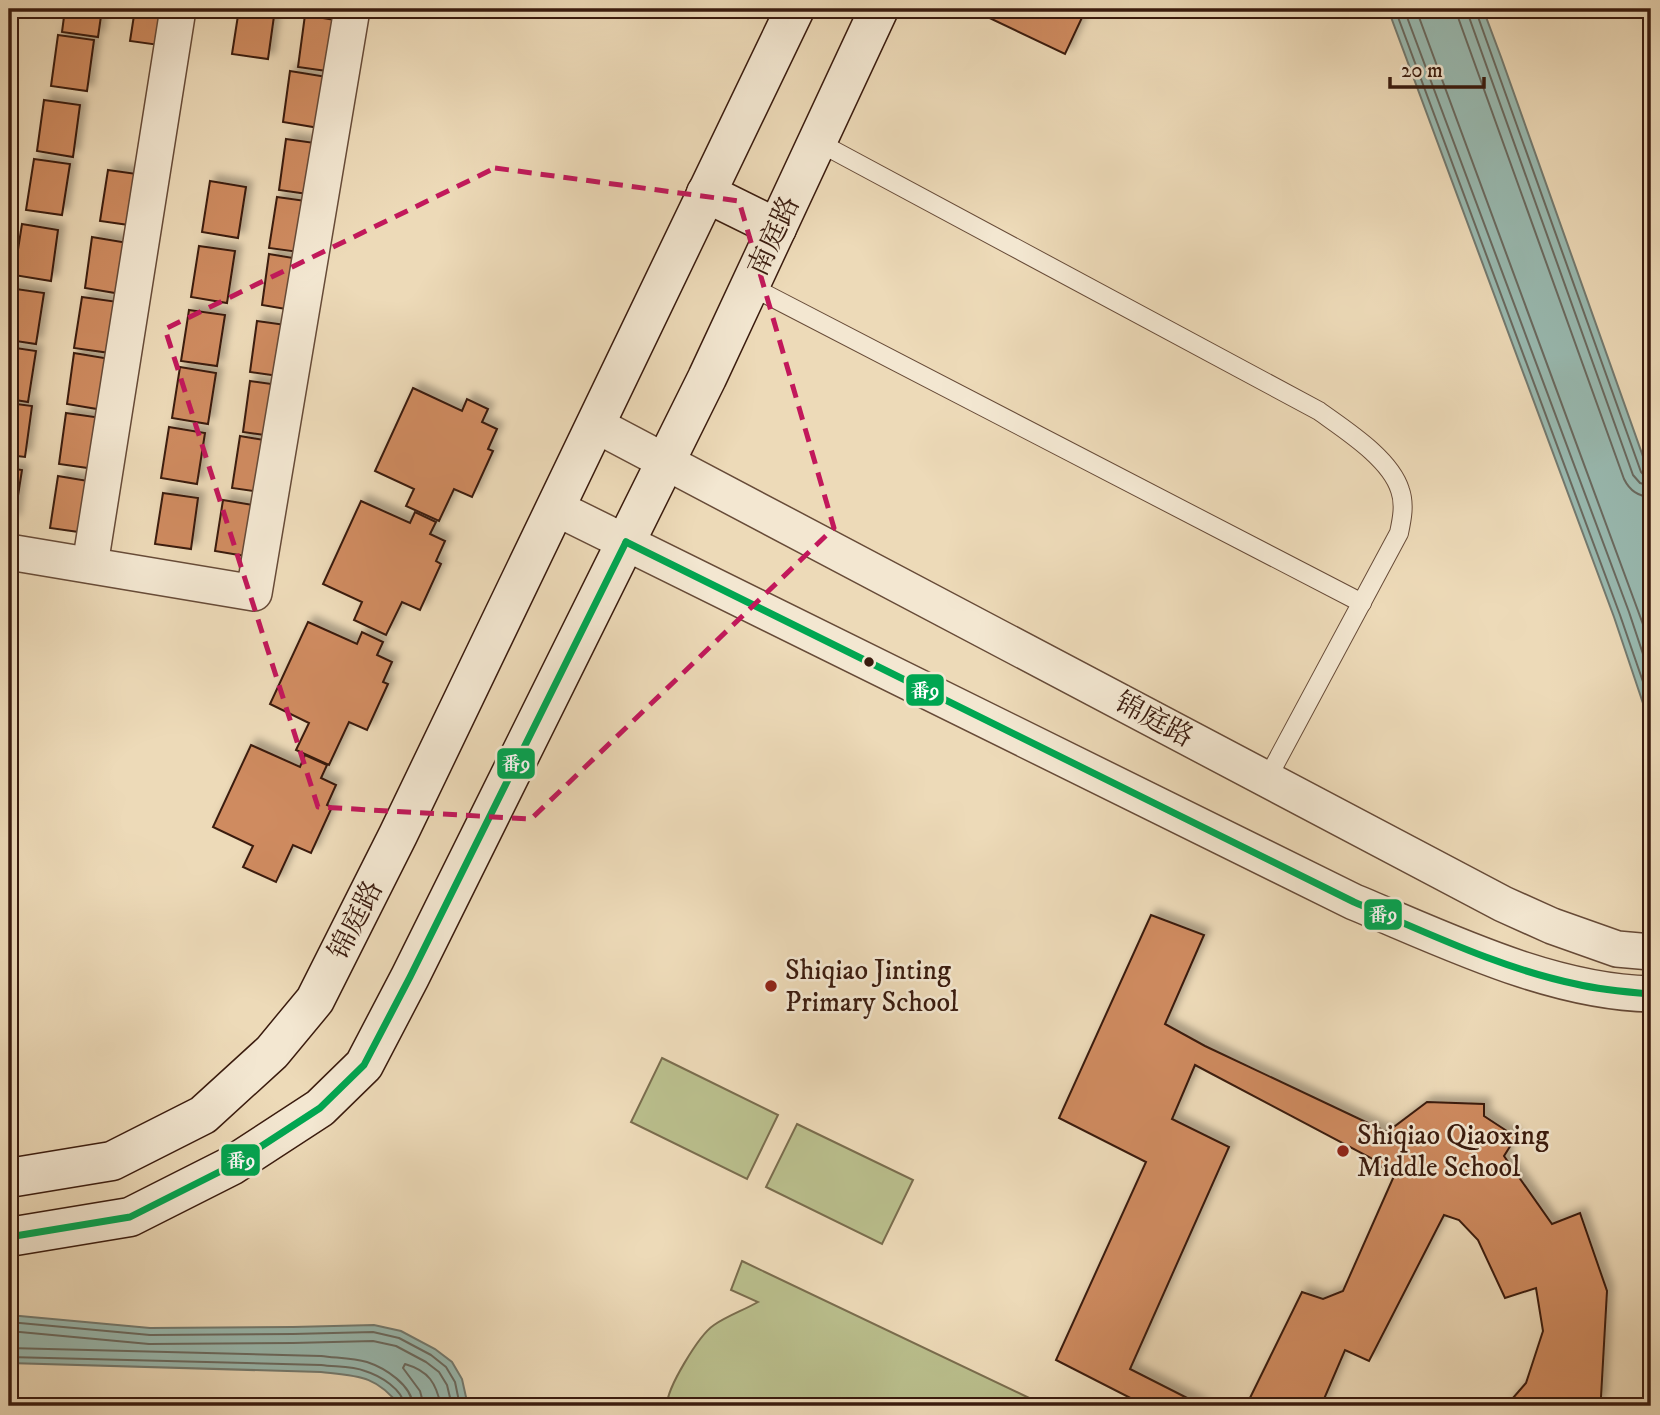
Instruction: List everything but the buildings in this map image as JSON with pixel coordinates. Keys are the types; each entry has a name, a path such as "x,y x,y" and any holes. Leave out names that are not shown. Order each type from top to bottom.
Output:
{"street":[{"path":"90,565 177,9"},
{"path":"9,552 254,593 352,9"},
{"path":"596,425 795,9"},
{"name":"南庭路","path":"666,462 879,9"},
{"path":"706,193 777,228"},
{"name":"锦庭路","path":"9,1178 112,1161 202,1115 272,1052 315,1000 398,835 596,425 1503,904 1552,926 1617,949 1651,952"},
{"path":"9,1237 130,1217 231,1166 320,1108 364,1065 666,462"},
{"path":"556,508 1354,902 1549,979 1613,991 1651,994"}],"lane":[{"path":"818,142 1319,411 1363,443 1389,470 1400,489 1404,510 1399,533 1267,779"},
{"path":"750,286 1362,603"}],"highlighted area":[{"path":"495,168 739,201 834,528 531,819 318,807 165,329"}],"green space":[{"path":"662,1058 778,1115 747,1179 631,1122"},
{"path":"797,1124 913,1180 882,1244 766,1187"},
{"path":"742,1261 1046,1406 667,1406 677,1376 708,1331 719,1322 758,1302 731,1290"}],"water":[{"path":"1388,9 1483,9 1501,57 1651,479 1651,727 1614,617"},
{"path":"9,1315 150,1328 374,1325 401,1331 435,1349 452,1362 462,1379 468,1406 400,1406 383,1388 365,1379 321,1372 9,1363"}],"transit line":[{"name":"番9","path":"626,542 1354,902 1519,969 1585,986 1651,994"},
{"name":"番9","path":"9,1237 130,1217 231,1166 320,1108 364,1065 626,542"}],"place":[{"name":"Shiqiao Jinting Primary School","path":"771,986"},
{"name":"Shiqiao Qiaoxing Middle School","path":"1343,1151"}]}
